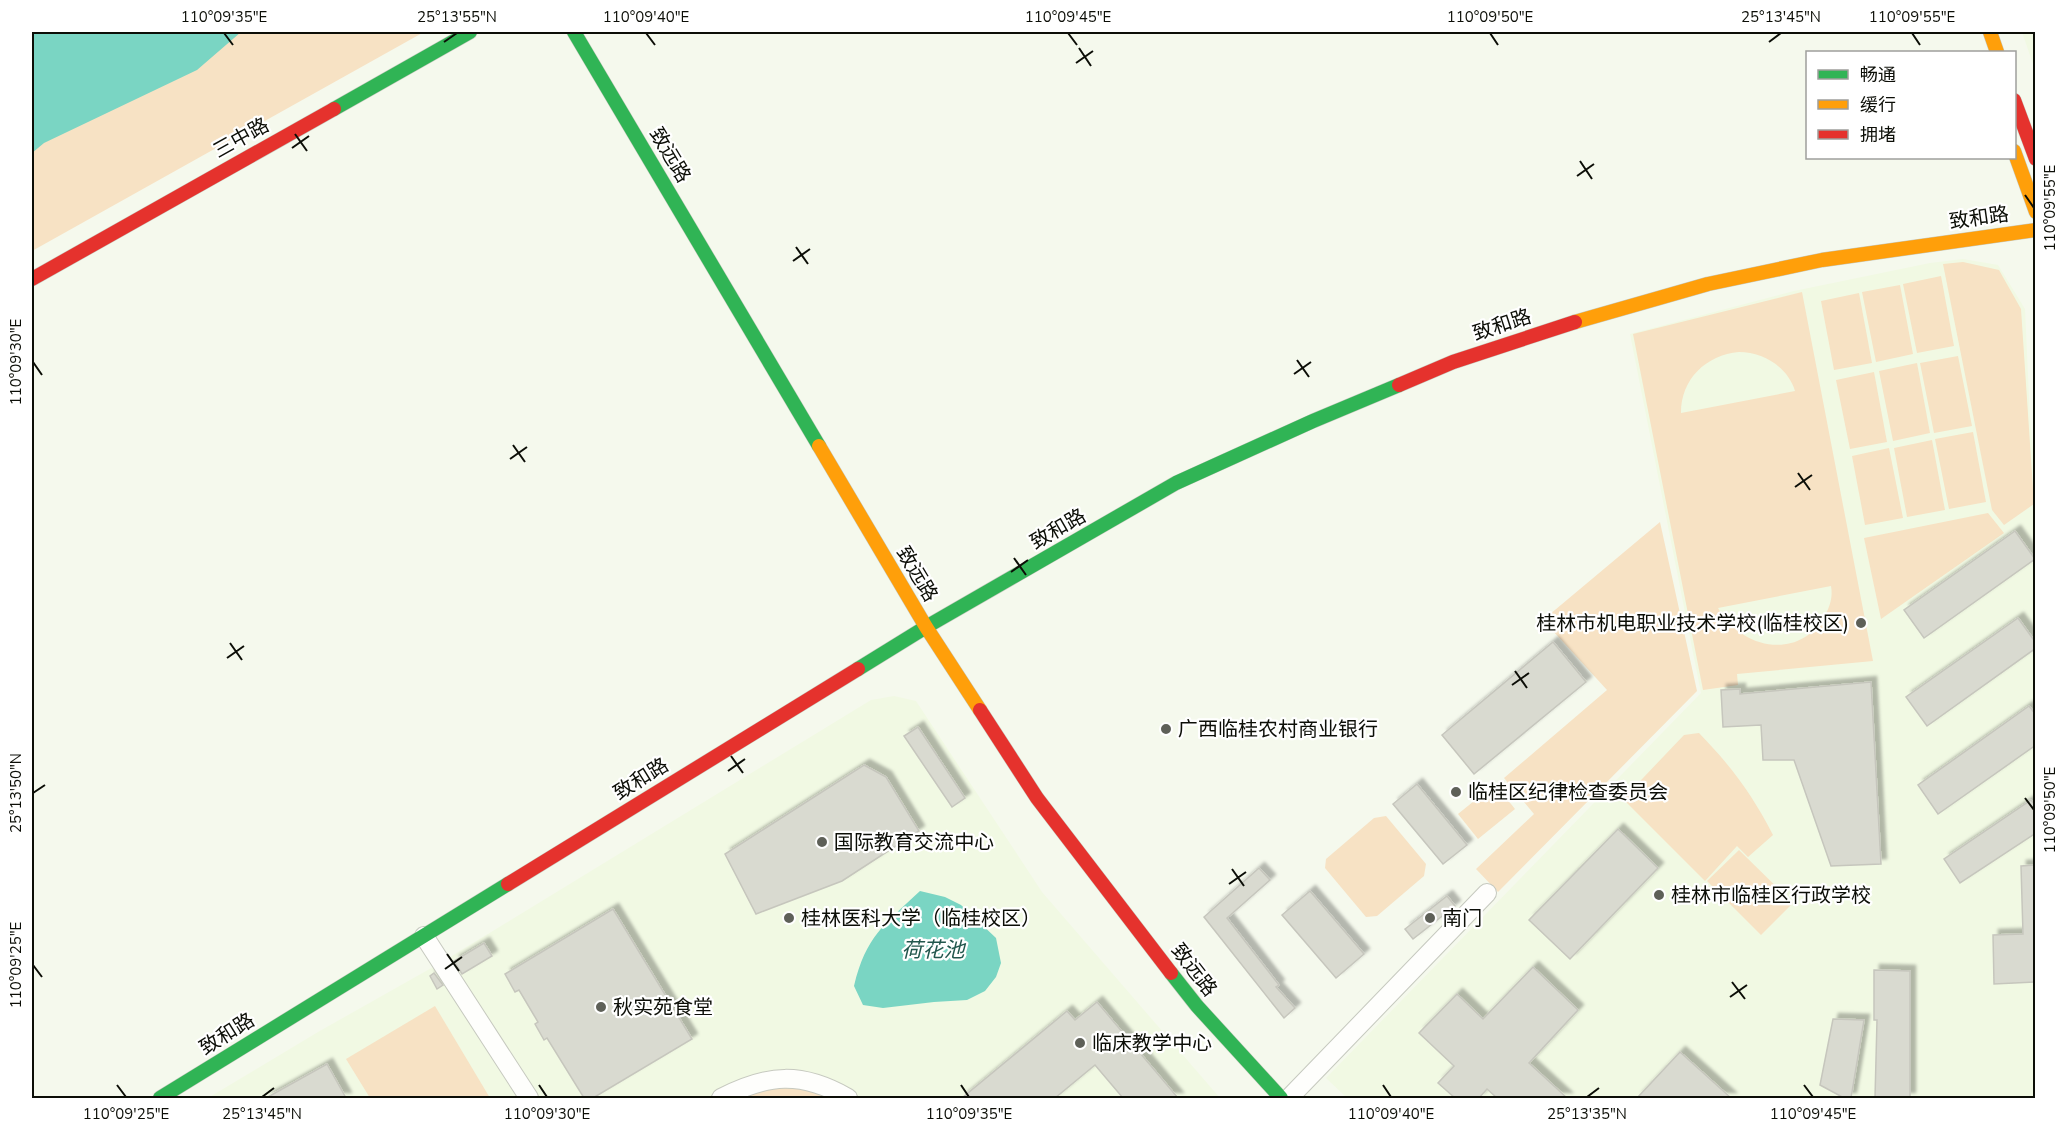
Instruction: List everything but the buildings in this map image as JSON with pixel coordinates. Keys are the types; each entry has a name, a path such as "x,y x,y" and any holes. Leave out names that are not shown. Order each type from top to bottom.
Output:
{"main road":[{"name":"三中路","path":"32,279 470,32"},
{"name":"致远路","path":"573,32 926,627 1037,798 1197,1006 1281,1098"},
{"path":"1990,32 1997,51"},
{"path":"2016,105 2036,159"},
{"path":"2016,157 2036,212"},
{"name":"致和路","path":"160,1098 926,627 1176,483 1313,421 1453,362 1591,316 1708,284 1822,260 2036,230"}],"street":[{"path":"1289,1098 1486,893"},
{"path":"424,936 529,1098"},
{"path":"721,1098 754,1084 775,1079 795,1078 816,1083 848,1098"}],"shaded area":[{"path":"32,32 424,32 32,251"},
{"path":"2022,32 2035,32 2035,70"},
{"name":"桂林市机电职业技术学校(临桂校区)","path":"1963,259 1998,265 2025,309 2030,419 2036,479 2035,1098 1347,1098 1326,1078 1701,693 1630,334 1794,291 1930,263"},
{"path":"1963,262 1999,270 2021,309 2034,504 2004,525 1992,510 1943,264"},
{"path":"1941,276 1954,346 1917,353 1903,284"},
{"path":"1900,285 1913,354 1876,362 1862,292"},
{"path":"1802,292 1873,661 1737,674 1738,685 1703,690 1633,334","holes":["1739,352 1757,355 1773,362 1787,375 1795,391 1681,413 1685,390 1698,371 1716,358","1831,586 1831,602 1824,617 1813,631 1800,640 1785,644 1770,644 1741,633 1728,622 1718,608"]},
{"path":"1859,293 1872,363 1834,370 1821,301"},
{"path":"1958,356 1972,426 1934,433 1920,363"},
{"path":"1917,363 1930,433 1893,441 1879,371"},
{"path":"1874,372 1887,442 1850,449 1836,380"},
{"path":"1973,432 1986,502 1949,509 1935,439"},
{"path":"1932,440 1945,510 1907,517 1894,448"},
{"path":"1889,448 1903,518 1865,525 1852,456"},
{"path":"1988,513 2004,533 1881,619 1864,538"},
{"path":"1660,522 1697,691 1498,892 1476,869 1534,814 1504,778 1607,690 1543,620"},
{"name":"桂林医科大学（临桂校区）","path":"894,696 916,701 1042,892 1220,1098 208,1098 442,962 871,700"},
{"path":"1699,733 1740,781 1773,835 1748,857 1737,846 1705,881 1623,799 1684,735"},
{"path":"1495,784 1515,809 1478,839 1458,814"},
{"path":"1386,816 1426,864 1424,876 1377,916 1366,917 1325,868 1326,859 1374,818"},
{"path":"1739,850 1793,903 1761,935 1707,881"},
{"path":"435,1006 490,1098 370,1098 346,1059"},
{"path":"775,1079 848,1098 721,1098"}],"water":[{"path":"32,32 241,32 197,70 44,143 32,153"},
{"name":"荷花池","path":"920,891 945,897 961,905 996,938 1001,963 996,977 985,991 967,1000 883,1008 863,1005 854,986 864,955 886,923"}],"traffic: fast":[{"path":"334,109 470,32"},
{"path":"574,32 819,446"},
{"path":"858,669 926,627 1176,483 1399,385"},
{"path":"160,1098 508,884"},
{"path":"1171,973 1197,1006 1281,1098"}],"traffic: slow":[{"path":"1990,32 1997,51"},
{"path":"2016,157 2036,212"},
{"path":"1575,322 1708,284 1822,260 2036,230"},
{"path":"819,446 926,627 980,710"}],"traffic: jam":[{"path":"2016,105 2036,159"},
{"path":"32,279 334,109"},
{"path":"1399,385 1453,362 1575,322"},
{"path":"508,884 858,669"},
{"path":"980,710 1037,798 1171,973"}],"place":[{"name":"桂林市机电职业技术学校(临桂校区)","path":"1861,623"},
{"name":"广西临桂农村商业银行","path":"1166,729"},
{"name":"临桂区纪律检查委员会","path":"1456,792"},
{"name":"国际教育交流中心","path":"822,842"},
{"name":"桂林市临桂区行政学校","path":"1659,895"},
{"name":"桂林医科大学（临桂校区）","path":"789,918"},
{"name":"南门","path":"1430,918"},
{"name":"秋实苑食堂","path":"601,1007"},
{"name":"临床教学中心","path":"1080,1043"}]}
